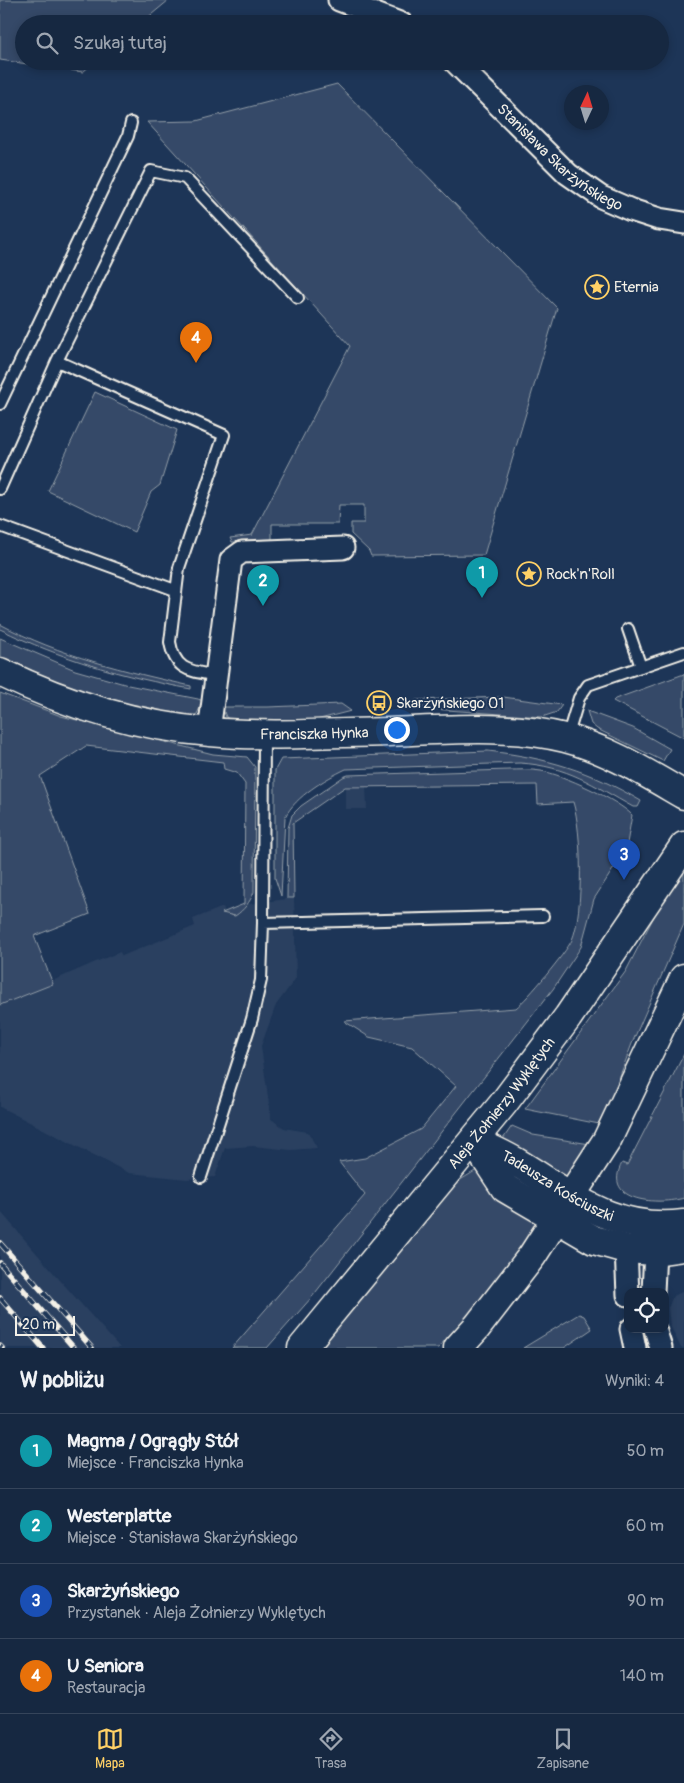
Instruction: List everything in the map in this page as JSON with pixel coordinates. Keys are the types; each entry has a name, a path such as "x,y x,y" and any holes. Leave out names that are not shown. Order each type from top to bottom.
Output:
{"street":[{"path":"339,0 378,15"},
{"name":"Stanisława Skarżyńskiego","path":"463,70 568,174 601,197 630,210 659,219 684,223"},
{"path":"209,732 231,560 242,552 343,548"},
{"name":"Franciszka Hynka","path":"0,672 75,704 129,718 209,732 264,735 488,729 541,733 566,739 627,763 684,796"},
{"name":"Aleja Żołnierzy Wyklętych","path":"302,1348 474,1141 568,1017 684,846"},
{"path":"458,1348 477,1328 532,1256 572,1197 607,1140 684,978"},
{"name":"Tadeusza Kościuszki","path":"474,1141 513,1160 572,1197 606,1215 638,1224 665,1226 684,1224"},
{"name":"Tadeusza Kościuszki","path":"474,1141 505,1188 556,1220 594,1240 626,1249 655,1251 684,1247"},
{"path":"626,1249 628,1288"},
{"path":"653,1288 655,1251"},
{"path":"632,1333 635,1348"},
{"path":"656,1333 661,1348"}],"lane":[{"path":"0,404 128,136 131,123"},
{"path":"0,489 57,361 150,171 185,178 298,298"},
{"path":"57,361 224,435 179,568 170,642 172,652 178,664 217,676"},
{"path":"0,526 175,590"},
{"path":"628,629 641,667"},
{"path":"566,739 579,698 588,685 684,652"},
{"path":"201,1177 252,1019 260,980 263,923 264,735"},
{"path":"263,923 544,916"}],"shaded area":[{"path":"0,0 169,0 151,15 15,15 15,62 0,60"},
{"path":"69,70 85,70 83,72"},
{"path":"337,84 557,308 484,555 371,556 369,551 351,534 351,523 364,523 364,505 339,505 338,524 272,524 272,540 270,542 232,542 230,538 252,535 350,346 147,122 196,121"},
{"path":"95,392 177,430 160,485 151,492 134,532 48,491"},
{"path":"0,624 69,654 191,686 191,689 141,679 93,666 23,640 0,629"},
{"path":"0,638 75,670 128,685 203,701 197,714 193,716 168,714 94,697 46,679 0,658"},
{"path":"684,674 684,738 613,701 615,699"},
{"path":"0,693 61,716 213,754 247,757 255,767 254,892 244,908 235,916 222,913 244,904 245,784 237,773 224,769 223,762 86,746 40,776 90,914 34,936 53,984 0,1005"},
{"path":"503,697 562,705 557,712 542,717 406,707 416,700"},
{"path":"341,704 351,711 308,722 230,720 226,717 222,707 268,707"},
{"path":"587,711 633,728 670,749 663,761 597,729 591,724"},
{"path":"488,751 530,757 567,767 603,781 641,801 638,807 633,807 566,772 520,763 346,769 320,783 304,795 285,817 281,896 275,878 275,770 281,759"},
{"path":"529,770 550,773 589,788 615,802 632,815 626,849 594,899 581,947 553,989 312,1297 267,1348 232,1348 365,1195 339,1162 365,1158 421,1129 456,1086 412,1047 369,1037 344,1021 516,1008 546,976 568,947 576,927 578,911 580,851 573,802 538,804 537,785 345,787 293,823 294,898 287,898 288,828 292,815 301,806 348,775"},
{"path":"346,787 366,787 367,809 346,809"},
{"path":"684,864 684,924 633,1041 609,1105 599,1124 525,1109 626,971 668,889"},
{"path":"294,898 296,978 276,1005 261,1046 271,1119 284,1128 308,1132 317,1148 291,1150 253,1146 225,1148 215,1177 187,1179 129,1173 0,1107 0,1005 53,984 52,981 120,952 122,956 195,926 193,919 223,907 225,912 242,905"},
{"path":"684,1054 684,1198 648,1201 636,1198 626,1193 619,1186 618,1176 622,1163 627,1165"},
{"path":"512,1126 533,1135 590,1144 568,1179 503,1139"},
{"path":"480,1168 482,1176 494,1192 540,1221 475,1307 438,1348 319,1348 457,1182"},
{"path":"0,1211 51,1270 120,1348 0,1348"},
{"path":"684,1291 684,1348 681,1348 670,1325 669,1306 673,1296"},
{"path":"579,1314 584,1316 592,1329 564,1348 523,1348"}],"railway":[{"path":"0,1243 92,1348"},
{"path":"0,1263 74,1348"},
{"path":"0,1298 43,1348"}],"place":[{"name":"Eternia","path":"597,287"},
{"name":"U Seniora","path":"196,363"},
{"name":"Rock'n'Roll","path":"529,574"},
{"name":"Magma / Ogrągły Stół","path":"482,598"},
{"name":"Westerplatte","path":"263,606"},
{"name":"Skarżyńskiego 01","path":"379,703"},
{"name":"Skarżyńskiego","path":"624,880"}]}
